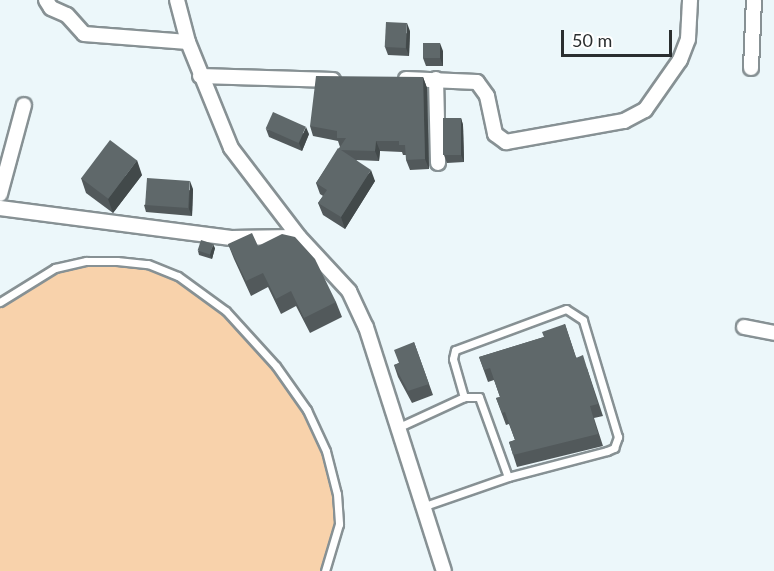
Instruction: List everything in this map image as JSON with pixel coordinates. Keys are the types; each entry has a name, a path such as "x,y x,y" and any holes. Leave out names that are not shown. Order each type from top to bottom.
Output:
{"street":[{"path":"46,0 51,8 67,15 81,33 188,42"},
{"path":"177,0 200,76 231,148 299,237 349,291 366,327 444,571"},
{"path":"389,79 464,79 482,86 495,134 506,142 624,121 645,110 680,60 688,39 690,0"},
{"path":"751,68 754,0"},
{"path":"200,76 354,80"},
{"path":"436,79 438,163"},
{"path":"0,194 24,105"},
{"path":"0,208 231,238 299,237"},
{"path":"744,327 774,333"}],"lane":[{"path":"0,302 55,268 86,261 117,261 148,264 178,276 226,311 282,375 308,410 326,452 337,494 339,524 325,571"},
{"path":"422,507 508,477 607,451 616,443 617,428 583,320 560,308 455,350 453,359 464,397"},
{"path":"397,428 472,395 483,401 508,477"}],"shaded area":[{"path":"97,262 147,266 177,278 224,313 274,367 306,412 332,473 337,524 323,571 0,571 0,304 56,270"}],"building":[{"path":"386,22 407,23 406,48 385,47"},
{"path":"423,43 440,43 440,58 423,58"},
{"path":"316,76 423,77 425,159 406,160 405,145 399,145 399,141 376,141 375,151 338,150 346,138 337,138 337,131 310,126"},
{"path":"273,112 306,127 299,143 266,128"},
{"path":"443,118 461,118 461,155 443,155"},
{"path":"110,140 137,160 108,199 81,178"},
{"path":"338,148 371,170 341,217 318,203 327,190 316,183"},
{"path":"147,178 190,181 188,208 145,205"},
{"path":"252,233 258,246 282,234 295,237 315,259 336,302 304,318 291,291 276,299 263,273 246,281 228,244"},
{"path":"201,240 213,244 210,254 198,250"},
{"path":"565,324 576,358 583,355 598,404 590,406 598,434 513,455 509,442 515,440 505,412 502,413 496,398 500,397 490,368 484,370 479,357 544,337 542,332"},
{"path":"414,342 429,384 408,391 394,365 399,363 394,350"}]}
